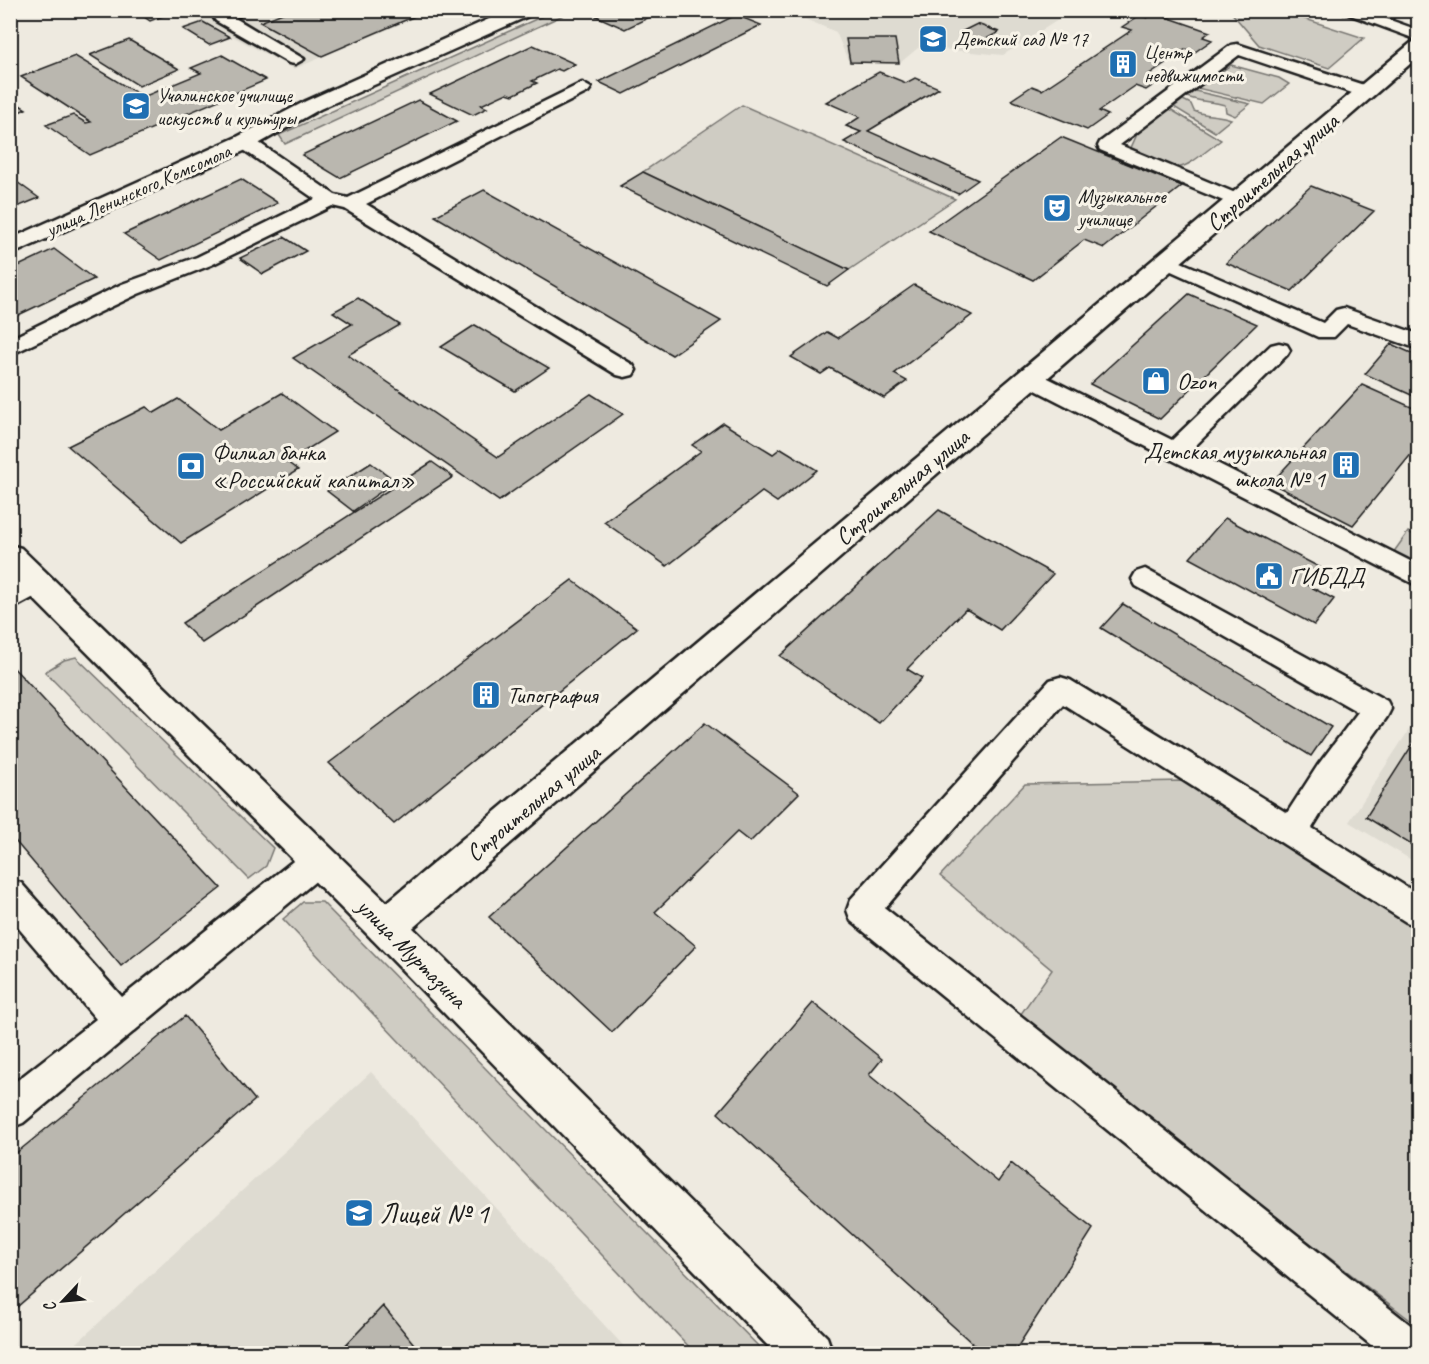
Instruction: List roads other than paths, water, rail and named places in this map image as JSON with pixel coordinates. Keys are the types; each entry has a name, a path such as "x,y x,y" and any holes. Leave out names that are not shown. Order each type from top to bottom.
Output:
{"street":[{"name":"улица Ленинского Комсомола","path":"10,248 245,142 313,105 526,10"},
{"name":"Строительная улица","path":"386,927 1419,47"},
{"name":"улица Муртазина","path":"19,579 318,860 810,1353"}],"lane":[{"path":"241,10 222,18 295,59"},
{"path":"1345,10 1419,35"},
{"path":"1238,201 1107,146 1237,49 1366,92"},
{"path":"351,204 582,88"},
{"path":"245,142 329,200 351,204 625,370"},
{"path":"10,348 130,289 204,261 329,200"},
{"path":"1167,262 1326,332 1344,315 1419,342"},
{"path":"1175,452 1279,350"},
{"path":"1030,378 1419,576"},
{"path":"1145,579 1377,709 1329,774 1292,833"},
{"path":"1415,1353 863,910 1060,688 1419,911"},
{"path":"10,1110 318,860"},
{"path":"10,893 120,1021"}],"place":[{"name":"Детский сад № 17","path":"933,39"},
{"name":"Центр недвижимости","path":"1123,64"},
{"name":"Учалинское училище искусств и культуры","path":"136,106"},
{"name":"Музыкальное училище","path":"1057,208"},
{"name":"Ozon","path":"1156,381"},
{"name":"Детская музыкальная школа № 1","path":"1346,465"},
{"name":"Филиал банка «Российский капитал»","path":"191,466"},
{"name":"ГИБДД","path":"1269,576"},
{"name":"Типография","path":"486,695"},
{"name":"Лицей № 1","path":"359,1213"}]}
